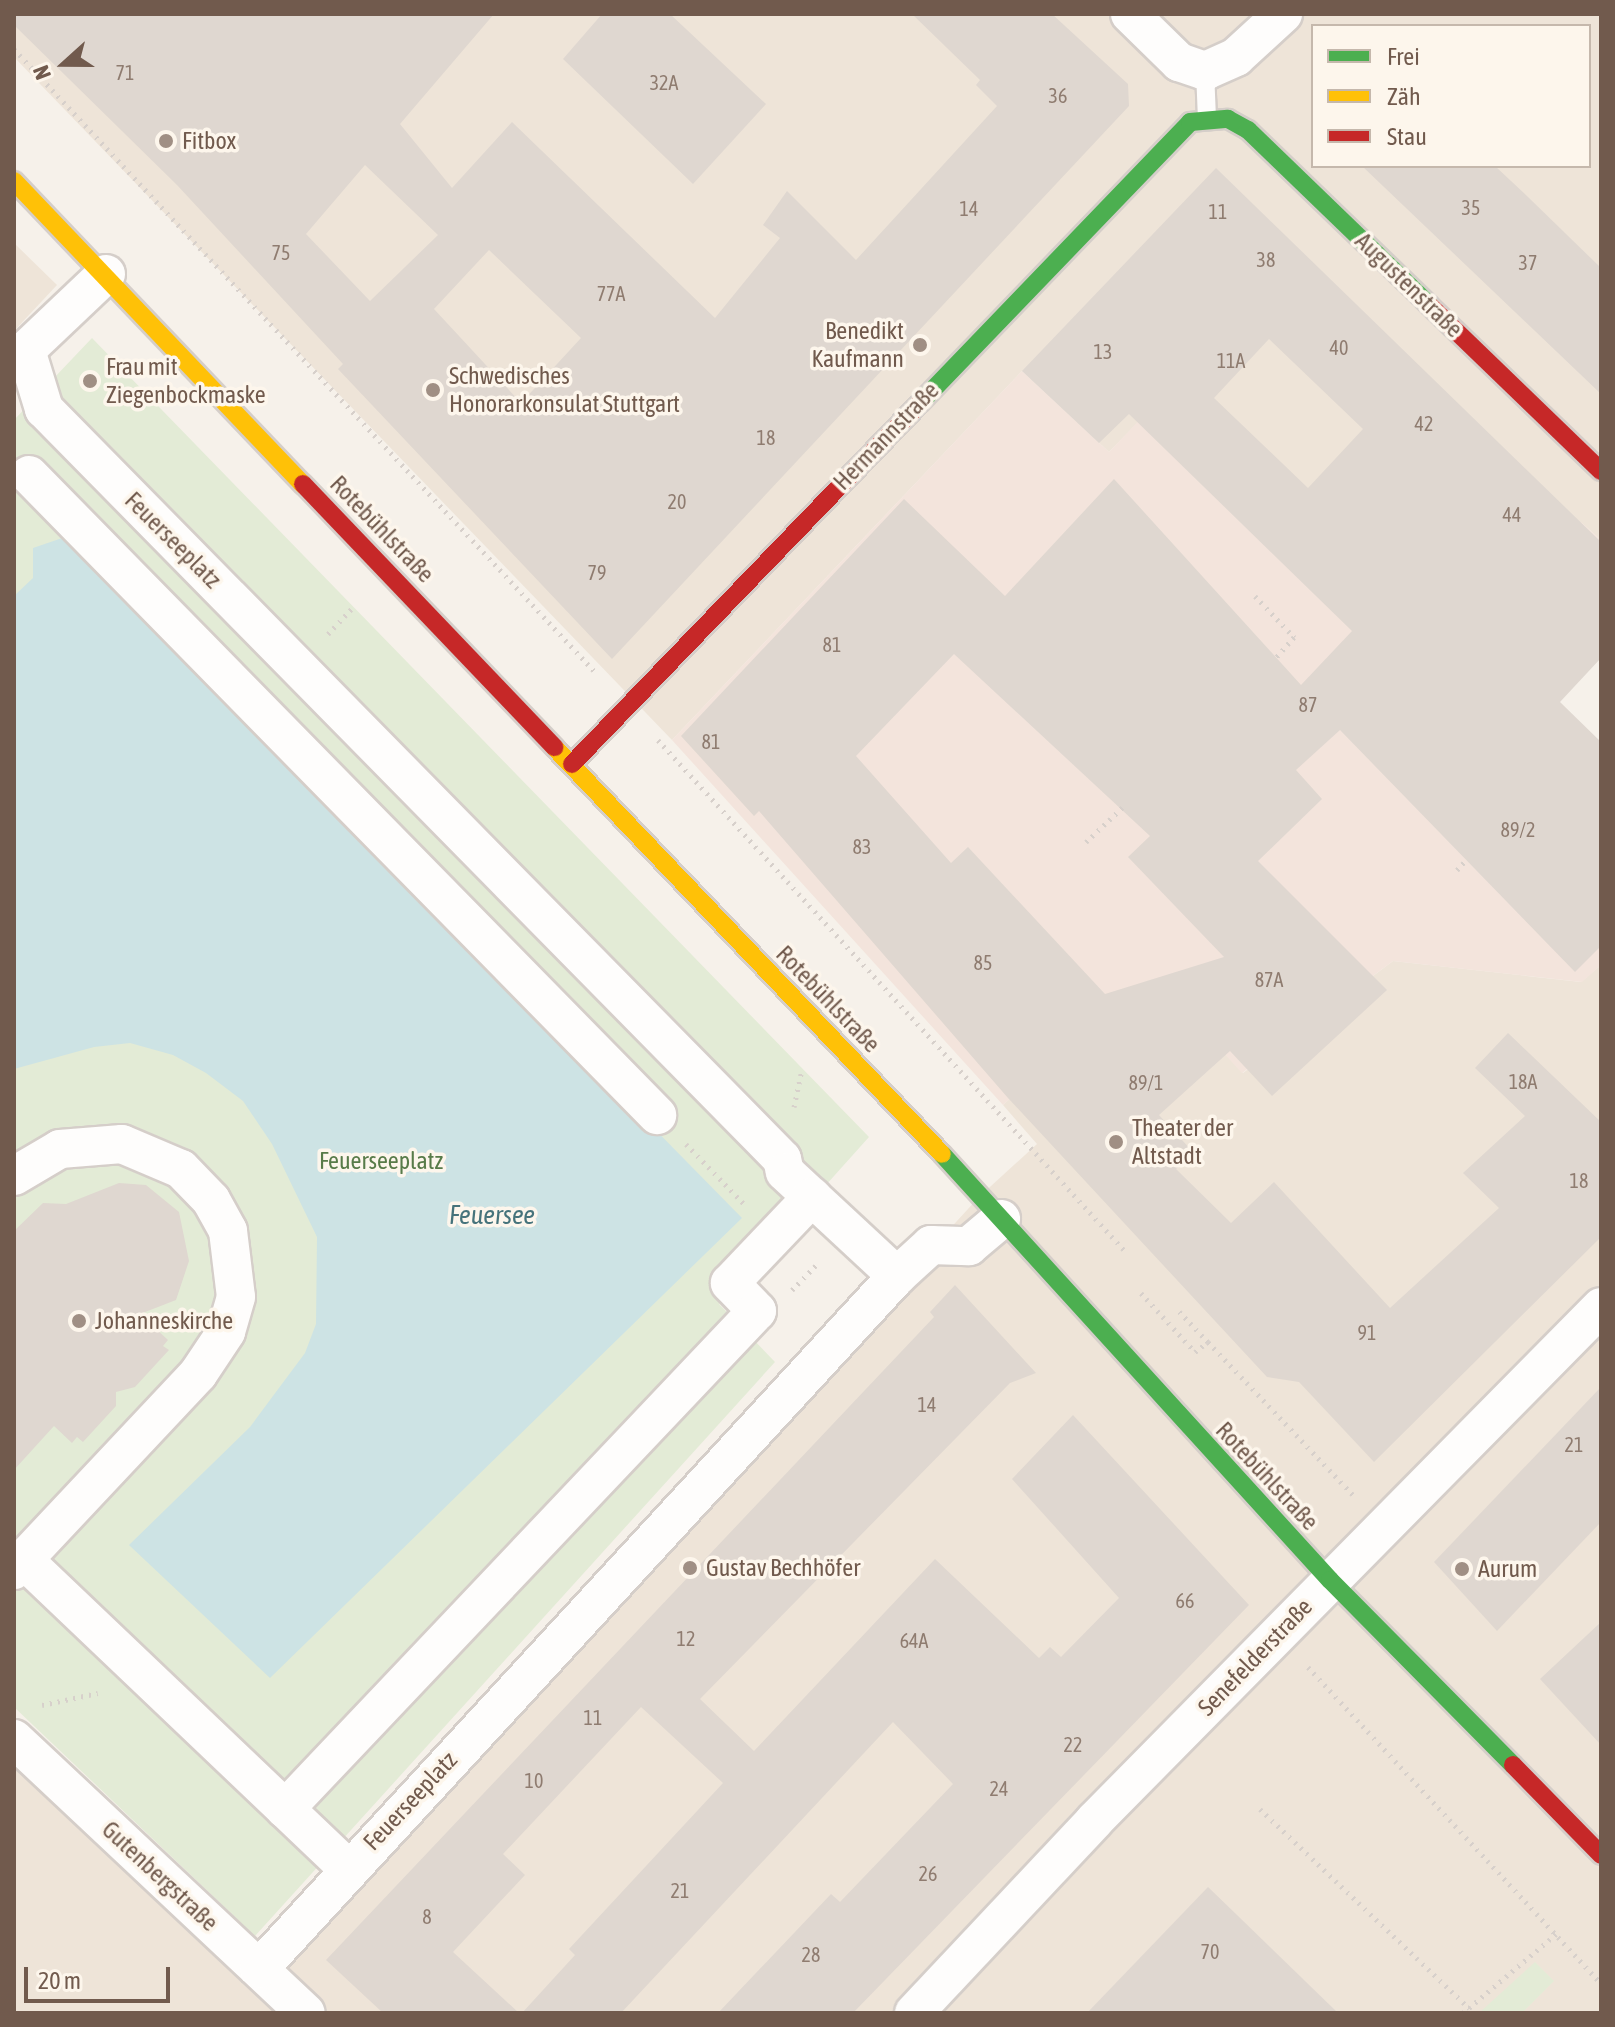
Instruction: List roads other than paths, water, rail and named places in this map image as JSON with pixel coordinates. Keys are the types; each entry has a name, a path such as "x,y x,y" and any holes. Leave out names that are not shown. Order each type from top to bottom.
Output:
{"main road":[{"name":"Augustenstraße","path":"1207,118 1228,119 1248,130 1601,471"},
{"name":"Hermannstraße","path":"572,764 1178,129 1207,118"},
{"name":"Rotebühlstraße","path":"14,181 813,1018 1330,1580 1601,1855"}],"street":[{"path":"1130,14 1179,62 1205,71 1236,57 1283,14"},
{"name":"Feuerseeplatz","path":"106,274 26,350 44,409 782,1159 785,1172 897,1276"},
{"path":"68,433 21,483 668,1126"},
{"name":"Feuerseeplatz","path":"14,1176 60,1149 122,1144 181,1169 211,1200 228,1231 236,1297 226,1332 198,1374 18,1564 150,1681 347,1868"},
{"path":"285,1809 757,1311 730,1283 812,1197"},
{"name":"Feuerseeplatz","path":"259,1969 347,1868 897,1276 931,1245 969,1246 1001,1219"},
{"name":"Senefelderstraße","path":"914,2013 1277,1633 1601,1307"},
{"name":"Gutenbergstraße","path":"22,1723 259,1969 306,2013"}],"lane":[{"path":"1205,71 1207,118"}],"water":[{"name":"Feuersee","path":"71,535 742,1218 270,1678 129,1545 250,1427 305,1353 316,1324 317,1237 272,1144 243,1101 206,1073 173,1055 130,1043 94,1047 14,1069 14,596 33,578 33,548"}],"place":[{"name":"Fitbox","path":"166,141"},
{"name":"Benedikt Kaufmann","path":"920,345"},
{"name":"Frau mit Ziegenbockmaske","path":"90,381"},
{"name":"Schwedisches Honorarkonsulat Stuttgart","path":"433,390"},
{"name":"Theater der Altstadt","path":"1116,1142"},
{"name":"Johanneskirche","path":"79,1321"},
{"name":"Gustav Bechhöfer","path":"690,1568"},
{"name":"Aurum","path":"1462,1569"}]}
